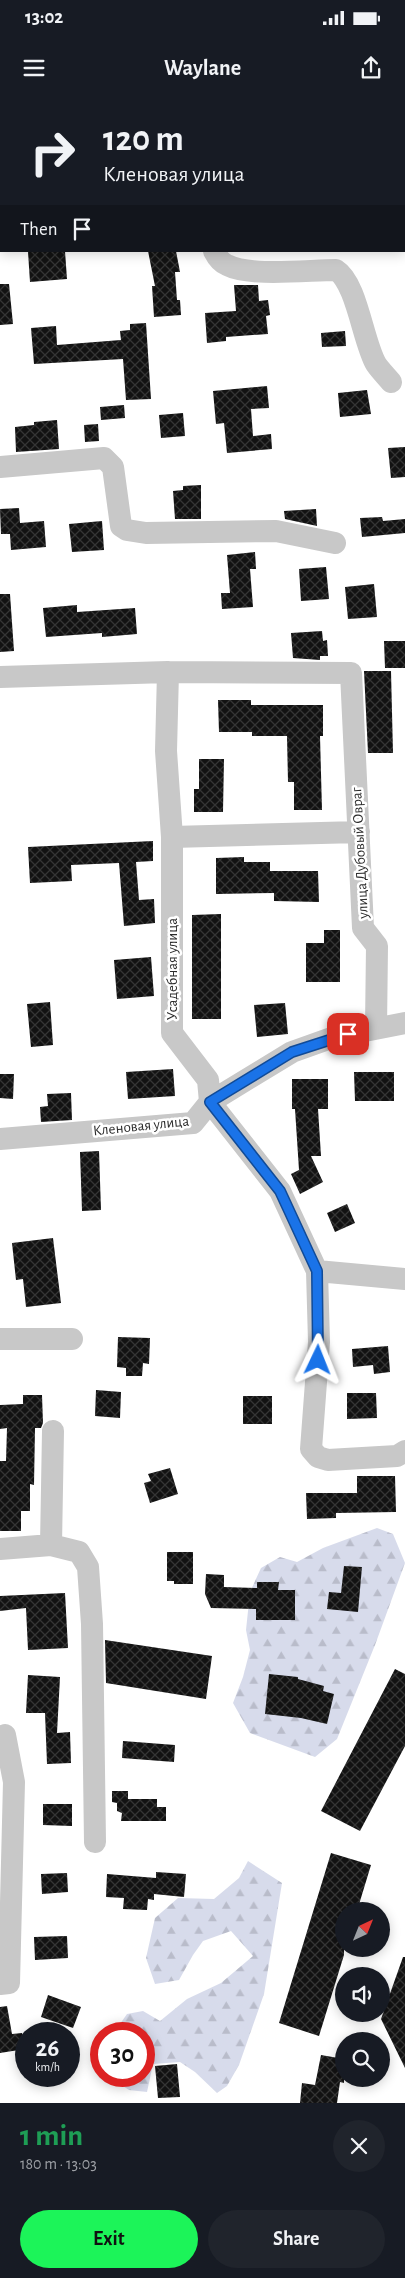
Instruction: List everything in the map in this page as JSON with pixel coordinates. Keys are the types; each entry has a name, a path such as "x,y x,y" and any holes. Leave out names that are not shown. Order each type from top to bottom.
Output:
{"street":[{"path":"214,252 218,259 227,266 246,271 336,270 342,274 375,363 391,382"},
{"path":"0,467 104,458 113,467 121,526 127,530 146,533 276,531 335,543"},
{"path":"0,677 168,672"},
{"name":"улица Дубовый Овраг","path":"168,672 351,673 363,928 376,946 376,1028"},
{"name":"Усадебная улица","path":"168,672 166,751 172,837 172,1033 208,1080 210,1102 280,1191 317,1271 319,1342 311,1449 318,1458 328,1460 397,1456 405,1451"},
{"path":"172,837 358,832"},
{"name":"Кленовая улица","path":"0,1139 193,1123 210,1102 292,1052 334,1037 405,1023"},
{"path":"317,1271 405,1279"},
{"path":"0,1339 72,1339"},
{"path":"51,1545 52,1431"},
{"path":"0,1549 51,1545 79,1552 88,1568 92,1624 95,1842"},
{"path":"0,1984 10,1983 13,1792 5,1735"}],"green space":[{"path":"377,1528 393,1534 405,1563 375,1645 337,1739 315,1757 250,1733 233,1703 243,1677 250,1650 246,1630 250,1592 261,1568 280,1557 297,1562 323,1548"},
{"path":"248,1861 282,1883 264,1994 239,2065 227,2086 217,2093 195,2072 180,2062 155,2064 155,2022 121,2022 127,2014 143,2011 160,2021 187,1999 221,1983 253,1956 231,1931 203,1941 179,1980 155,1984 146,1958 155,1918 178,1898 214,1899 239,1878"},
{"path":"124,2087 148,2087 147,2092 129,2090"}],"building":[{"path":"28,252 65,252 67,279 30,282"},
{"path":"148,252 176,252 180,272 175,272 177,300 180,300 181,315 154,317 152,286 155,286"},
{"path":"0,284 9,284 13,324 0,325"},
{"path":"234,285 258,285 259,301 268,300 270,315 266,316 268,334 226,337 226,341 207,343 205,313 236,311"},
{"path":"146,323 151,399 126,400 123,359 34,364 31,328 56,326 57,345 121,340 120,331 130,330 130,324"},
{"path":"345,331 346,346 322,347 321,333"},
{"path":"267,386 269,408 251,409 253,436 271,434 272,449 227,453 224,423 216,424 213,391"},
{"path":"367,390 371,414 340,417 338,393"},
{"path":"124,405 125,418 101,420 100,407"},
{"path":"183,413 185,436 161,438 159,415"},
{"path":"57,420 59,449 16,452 15,427 34,425 34,422"},
{"path":"98,424 99,441 85,442 84,425"},
{"path":"405,447 405,477 391,478 388,448"},
{"path":"201,485 201,519 175,519 173,491 183,490 183,486"},
{"path":"19,508 20,523 44,521 46,547 11,550 10,534 1,534 0,509"},
{"path":"316,509 317,526 285,519 284,511"},
{"path":"382,517 383,521 405,519 405,533 362,537 360,518"},
{"path":"102,521 104,550 72,552 69,524"},
{"path":"255,552 256,569 250,569 253,607 222,609 221,593 230,593 227,555"},
{"path":"326,567 329,599 301,601 299,569"},
{"path":"374,584 377,617 348,619 345,587"},
{"path":"0,594 10,594 14,651 0,652"},
{"path":"77,605 77,612 135,608 137,634 102,637 102,633 46,637 43,608"},
{"path":"322,631 323,641 327,640 328,656 320,656 320,660 293,658 291,633"},
{"path":"384,641 405,641 405,668 385,668"},
{"path":"364,671 391,671 393,753 368,753"},
{"path":"218,700 251,700 251,705 323,705 323,736 320,736 322,810 294,810 294,782 288,782 287,736 252,736 252,732 219,732"},
{"path":"199,759 224,759 223,812 194,812 194,789 199,789"},
{"path":"153,841 153,861 136,862 139,900 154,899 155,923 124,926 119,863 71,865 72,881 30,883 28,847"},
{"path":"244,857 244,862 270,862 270,871 318,871 319,902 274,901 274,893 216,894 216,858"},
{"path":"221,914 221,1019 192,1019 192,915"},
{"path":"324,930 340,930 340,982 306,982 306,943 324,943"},
{"path":"151,957 154,996 117,999 114,960"},
{"path":"50,1002 53,1045 31,1047 27,1004"},
{"path":"285,1003 288,1034 257,1037 254,1005"},
{"path":"173,1069 175,1096 128,1099 126,1072"},
{"path":"354,1072 394,1072 394,1101 355,1101"},
{"path":"0,1074 14,1074 13,1099 0,1098"},
{"path":"292,1079 328,1079 328,1109 318,1109 321,1156 311,1156 323,1182 300,1194 291,1174 299,1170 295,1109 292,1109"},
{"path":"71,1093 72,1120 41,1122 40,1107 48,1106 47,1094"},
{"path":"99,1151 101,1210 82,1211 80,1152"},
{"path":"347,1204 355,1223 335,1232 327,1213"},
{"path":"53,1238 61,1303 26,1307 23,1279 16,1280 12,1243"},
{"path":"118,1337 150,1338 149,1364 143,1363 142,1376 126,1376 126,1368 117,1367"},
{"path":"388,1346 390,1372 374,1374 373,1365 353,1367 352,1349"},
{"path":"96,1390 121,1392 120,1418 95,1416"},
{"path":"347,1393 376,1393 377,1418 347,1419"},
{"path":"23,1395 42,1395 43,1423 41,1428 35,1428 34,1485 30,1484 30,1511 21,1511 21,1531 0,1531 0,1461 6,1461 7,1428 0,1429 0,1405 23,1404"},
{"path":"243,1396 272,1396 272,1424 243,1424"},
{"path":"170,1468 178,1494 150,1503 144,1483 151,1481 148,1474"},
{"path":"357,1476 395,1476 396,1512 336,1513 336,1518 307,1519 306,1493 357,1493"},
{"path":"167,1552 193,1552 193,1584 174,1584 174,1581 167,1581"},
{"path":"344,1566 362,1567 358,1612 327,1609 329,1592 341,1593"},
{"path":"206,1574 224,1575 224,1587 257,1588 257,1582 279,1582 278,1590 295,1590 295,1620 256,1620 256,1609 211,1608 205,1594"},
{"path":"65,1593 68,1648 28,1650 26,1608 0,1611 0,1596"},
{"path":"105,1640 212,1656 206,1699 106,1683"},
{"path":"395,1669 405,1674 405,1746 360,1831 321,1811"},
{"path":"269,1674 298,1677 298,1679 324,1686 323,1691 334,1694 327,1724 301,1718 265,1714"},
{"path":"28,1675 60,1677 57,1733 70,1732 71,1763 47,1764 45,1713 26,1713"},
{"path":"123,1741 175,1745 174,1762 122,1758"},
{"path":"112,1791 128,1791 128,1799 157,1799 157,1807 166,1807 166,1821 121,1821 122,1813 117,1811 117,1803 112,1802"},
{"path":"43,1804 72,1804 72,1826 43,1825"},
{"path":"331,1853 371,1865 360,1902 335,1902 335,1958 343,1958 340,1967 335,1967 335,1984 319,2036 279,2023"},
{"path":"156,1872 186,1874 184,1897 154,1894 154,1900 148,1899 147,1910 123,1909 124,1898 106,1897 107,1874 156,1878"},
{"path":"67,1873 68,1892 42,1894 41,1874"},
{"path":"67,1936 68,1958 35,1960 34,1937"},
{"path":"403,1957 405,1957 405,2068 390,2037 390,2032 387,2032 382,2022 390,2022 390,1994"},
{"path":"48,1995 81,2007 75,2022 56,2022 41,2017"},
{"path":"7,2006 12,2034 15,2034 15,2051 0,2053 0,2007"},
{"path":"321,2055 335,2057 335,2087 339,2087 337,2103 300,2103 302,2083 315,2085"},
{"path":"177,2064 180,2097 158,2098 155,2066"}],"route":[{"path":"318,1360 317,1271 280,1191 210,1102 292,1052 348,1034"}]}
